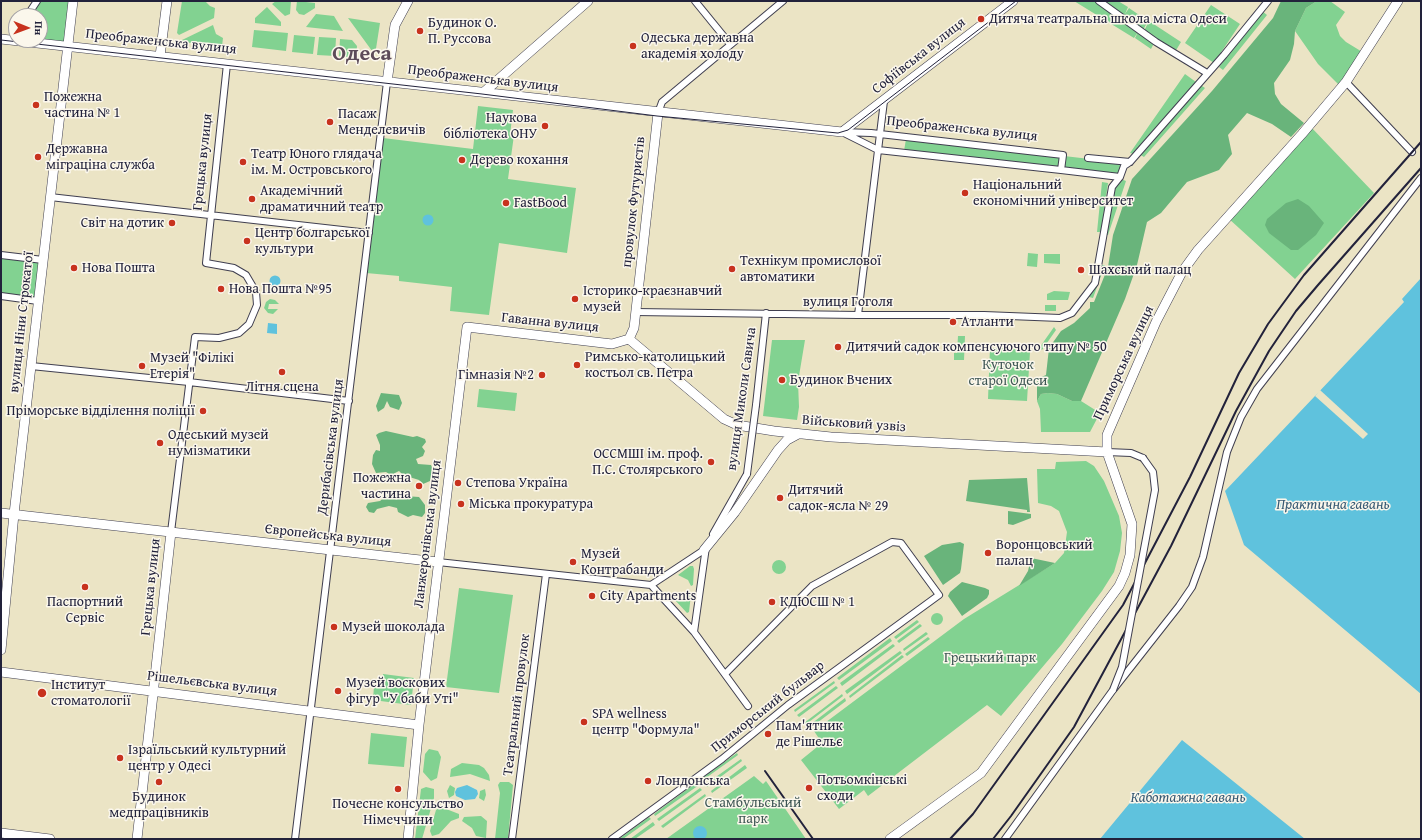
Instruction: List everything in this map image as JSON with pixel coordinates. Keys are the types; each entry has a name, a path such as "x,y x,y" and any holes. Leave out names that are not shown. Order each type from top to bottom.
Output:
{"street":[{"name":"вулиця Ніни Строкатої","path":"1,650 14,514 73,1"},
{"path":"160,56 167,1"},
{"path":"387,82 395,25 408,1"},
{"path":"484,92 588,1"},
{"path":"695,1 730,44"},
{"path":"658,114 662,102 783,1"},
{"name":"Софіївська вулиця","path":"842,132 1013,1"},
{"path":"1099,1 1156,42 1207,73"},
{"path":"1120,177 1124,166 1130,162 1268,1"},
{"name":"Приморська вулиця","path":"890,839 981,773 1119,586 1126,573 1130,555 1132,524 1108,452 1108,428 1156,322 1182,272 1198,250 1304,132 1346,82 1398,1"},
{"name":"Преображенська вулиця","path":"48,44 484,92 658,114 842,132 880,134 1063,155 1061,170"},
{"name":"Грецька вулиця","path":"137,839 155,691 171,532 195,337 219,338 239,332 250,324 257,305 256,292 246,275 234,268 206,263 227,64"},
{"name":"Дерибасівська вулиця","path":"295,839 387,82"},
{"path":"1346,82 1412,152"},
{"path":"858,315 884,101"},
{"name":"провулок Футуристів","path":"630,339 634,328 658,114"},
{"name":"Преображенська вулиця","path":"842,132 878,150 1120,177"},
{"path":"1088,158 1130,162"},
{"name":"вулиця Гоголя","path":"635,312 984,315 1060,318 1072,313 1095,283 1112,187 1120,177"},
{"path":"1006,839 1113,690 1179,606 1194,583 1203,557 1227,452 1241,417 1251,398 1273,366 1421,178"},
{"path":"50,197 369,233"},
{"path":"1,255 43,260"},
{"path":"1,296 38,300"},
{"name":"вулиця Миколи Савича","path":"704,550 746,474 756,405 766,313"},
{"name":"Гаванна вулиця","path":"467,327 612,344 630,339"},
{"name":"Ланжеронівська вулиця","path":"408,839 419,725 467,327"},
{"name":"Військовий узвіз","path":"630,339 724,419 737,425 798,434 1108,452"},
{"path":"31,366 189,382 349,401"},
{"path":"748,706 694,632 651,585 704,550 736,512 778,450 787,440 798,434"},
{"path":"1108,452 1131,452 1143,458 1153,472 1155,490 1122,667 1113,690"},
{"name":"Європейська вулиця","path":"1,513 651,585"},
{"name":"Приморський бульвар","path":"612,839 722,759 788,705 939,595 901,543 892,542 812,586 725,674"},
{"path":"694,632 704,550"},
{"name":"Театральний провулок","path":"512,839 546,574"},
{"name":"Рішельєвська вулиця","path":"1,672 419,725"},
{"path":"1,833 50,839"}],"green space":[{"path":"37,1 73,1 67,46 48,44 48,8 32,8"},
{"path":"182,1 205,1 210,6 215,8 214,18 179,35 177,33"},
{"path":"276,1 291,1 290,14 285,16 272,4"},
{"path":"297,1 315,3 315,8 304,15 299,14 296,10"},
{"path":"1074,1 1096,1 1117,17 1113,24 1117,18 1138,32 1134,38"},
{"path":"1100,1 1118,1 1128,7 1125,14 1129,8 1148,21 1142,32"},
{"path":"1281,1 1317,1 1306,8 1295,31 1294,44 1290,60 1274,83 1275,94 1281,104 1304,123 1291,137 1272,124 1247,113 1228,135 1232,154 1219,170 1187,182 1161,213 1147,222 1137,265 1125,299 1081,401 1072,401 1057,394 1048,393 1041,394 1037,401 1037,379 1046,375 1049,348 1061,331 1074,323 1090,308 1090,302 1094,302 1108,267 1113,235 1132,179 1212,91 1273,18"},
{"path":"1317,1 1330,1 1345,12 1336,25 1340,36 1346,42 1364,53 1341,87 1318,64 1295,31 1306,8"},
{"path":"1211,5 1240,24 1214,63 1185,43"},
{"path":"267,7 281,22 281,26 255,23 255,18"},
{"path":"1262,11 1267,15 1223,70 1219,67"},
{"path":"316,14 334,16 343,31 306,27"},
{"path":"348,18 380,23 375,55"},
{"path":"1149,21 1181,42 1175,52 1143,33"},
{"path":"213,25 216,34 223,38 222,46 181,42 182,40"},
{"path":"254,30 288,33 286,51 252,47"},
{"path":"1138,32 1154,43 1151,49 1135,38"},
{"path":"294,35 315,37 313,54 292,52"},
{"path":"319,37 336,38 335,56 317,55"},
{"path":"340,39 352,40 357,46 356,58 339,56"},
{"path":"1185,74 1196,82 1134,154 1130,153"},
{"path":"1199,84 1205,88 1144,157 1139,154"},
{"path":"478,106 513,110 510,135 514,135 508,179 576,188 567,253 499,243 489,315 450,311 452,287 399,281 399,276 366,273 383,138 473,149"},
{"path":"1310,126 1374,193 1295,279 1228,218"},
{"path":"906,139 1061,156 1060,168 904,151"},
{"path":"1064,156 1124,163 1116,176 1063,169"},
{"path":"1121,179 1126,181 1108,235 1105,235 1115,187"},
{"path":"1102,182 1108,183 1101,232 1097,232"},
{"path":"1298,199 1309,206 1324,223 1316,235 1298,250 1291,250 1269,233 1265,225 1267,219 1286,203"},
{"path":"1028,253 1038,254 1037,267 1027,266"},
{"path":"1044,254 1060,254 1060,264 1044,263"},
{"path":"1,257 41,261 37,300 1,296"},
{"path":"1101,265 1105,265 1093,298 1089,297 1096,283"},
{"path":"1054,291 1070,292 1068,300 1047,300 1047,294"},
{"path":"270,299 275,300 279,304 269,304 268,309 278,309 273,314 268,313 264,308 266,302"},
{"path":"1045,305 1056,305 1056,311 1045,311"},
{"path":"1054,327 1056,330 1042,350 1040,348 1042,344"},
{"path":"958,336 965,336 964,360 954,360 954,353 957,353"},
{"name":"Будинок Вчених","path":"772,340 805,340 798,382 799,407 797,420 763,416"},
{"name":"Куточок старої Одеси","path":"990,348 1016,348 1030,352 1027,401 988,399"},
{"path":"479,389 517,393 515,411 477,407"},
{"path":"381,393 399,395 402,403 399,410 390,407 387,401 384,408 378,412 376,406"},
{"path":"1041,394 1057,394 1072,401 1081,401 1100,413 1090,432 1041,432 1040,409 1037,401"},
{"path":"386,431 413,437 417,436 425,439 426,442 422,447 425,451 423,456 416,459 418,464 431,465 433,470 430,481 423,484 419,480 403,475 399,471 391,475 386,472 376,473 372,464 373,455 376,450 380,451 380,445 376,435"},
{"name":"Грецький парк","path":"1086,461 1094,466 1104,481 1119,516 1122,533 1120,551 1114,572 1102,591 1062,644 1001,716 987,705 868,796 864,790 839,809 801,760 822,743 814,731 964,619 1055,563 1064,553 1067,532 1059,511 1051,506 1038,503 1037,469 1055,469 1056,462"},
{"path":"1027,478 1030,512 1027,512 1027,510 966,501 969,480"},
{"path":"386,496 396,499 402,499 405,496 419,497 425,505 425,513 422,517 413,515 408,517 398,512 397,508 389,506 377,509 374,513 369,512 366,507 368,503 380,501"},
{"path":"1008,511 1031,514 1031,518 1013,525 1008,524"},
{"path":"960,542 964,544 960,573 943,585 924,556 942,545"},
{"path":"1031,558 1055,563 1019,586 1028,571"},
{"path":"779,560 784,562 786,567 784,572 779,574 774,572 772,567 774,562"},
{"path":"690,566 693,566 694,569 693,585 691,586 688,580 678,575"},
{"path":"962,582 985,588 989,590 989,594 987,598 962,616 948,596 950,592"},
{"path":"459,588 513,595 499,693 446,687"},
{"path":"691,594 689,612 687,613 675,600 684,599"},
{"path":"937,613 941,615 943,619 941,623 937,625 933,623 931,619 933,615"},
{"path":"917,620 919,622 896,639 894,637"},
{"path":"920,624 922,626 899,643 897,641"},
{"path":"926,632 928,634 904,651 903,649"},
{"path":"928,637 930,639 907,656 905,654"},
{"path":"890,638 892,641 839,680 837,678"},
{"path":"893,644 895,646 842,686 840,683"},
{"path":"900,651 902,653 847,694 845,691"},
{"path":"902,655 904,657 850,698 849,696"},
{"path":"383,674 414,678 411,705 373,700 374,686 381,686"},
{"path":"834,681 835,683 795,712 794,710"},
{"path":"836,686 838,688 799,717 797,715"},
{"path":"842,694 843,696 805,725 804,723"},
{"path":"845,698 846,701 809,729 807,727"},
{"path":"371,733 407,737 404,767 368,764"},
{"path":"429,749 438,751 441,757 437,778 431,781 423,772 425,754"},
{"path":"737,753 738,755 703,780 702,778"},
{"path":"741,759 742,761 707,787 706,784"},
{"path":"462,763 479,765 484,768 489,775 490,781 470,774 450,777 451,769"},
{"path":"745,765 747,768 712,793 711,791"},
{"name":"Стамбульський парк","path":"754,776 763,784 766,781 806,839 666,839"},
{"path":"500,782 509,782 513,785 508,839 495,839 500,793 498,785"},
{"path":"697,782 699,785 655,816 654,814"},
{"path":"450,785 455,788 454,795 449,798 447,791"},
{"path":"426,787 434,789 434,798 422,839 415,839 421,789"},
{"path":"700,788 702,790 659,821 657,819"},
{"path":"485,789 486,795 484,801 479,798 480,791"},
{"path":"705,794 706,796 663,828 661,826"},
{"path":"441,807 459,814 459,818 451,821 439,834 432,836 430,831 436,810"},
{"path":"481,816 487,821 486,838 476,836 472,828 462,821 464,817"},
{"path":"649,817 651,819 623,839 619,839"},
{"path":"653,822 655,825 635,839 630,839"}],"water":[{"path":"426,215 430,215 432,216 432,224 426,225 423,222 423,218"},
{"path":"273,276 277,276 279,277 279,285 273,286 270,283 270,279"},
{"name":"Практична гавань","path":"1421,278 1421,694 1244,545 1225,491 1404,302 1402,299"},
{"path":"268,323 277,324 277,334 267,333"},
{"name":"Каботажна гавань","path":"1182,740 1305,839 1100,839"},
{"path":"467,785 477,790 478,794 475,799 465,800 456,796 455,792 457,788"},
{"path":"700,826 705,828 707,833 705,838 700,840 695,838 693,833 695,828"}],"pier":[{"path":"1320,390 1368,434 1363,439 1315,396"}],"tram line":[{"path":"1,40 482,94 657,116 838,133 848,130 1016,1"}],"railway":[{"path":"950,839 973,814 1123,605 1190,477 1239,373 1268,324 1304,275 1421,142"},
{"path":"993,839 1074,727 1171,546 1236,411 1269,351 1296,311 1421,168"},
{"path":"765,771 813,839"}],"place":[{"name":"Дитяча театральна школа міста Одеси","path":"981,19"},
{"name":"Будинок О. П. Руссова","path":"420,31"},
{"name":"Одеська державна академія холоду","path":"633,46"},
{"name":"Пожежна частина № 1","path":"36,105"},
{"name":"Пасаж Менделевичів","path":"330,122"},
{"name":"Наукова бібліотека ОНУ","path":"545,126"},
{"name":"Державна міграціна служба","path":"38,157"},
{"name":"Дерево кохання","path":"462,160"},
{"name":"Театр Юного глядача ім. М. Островського","path":"243,162"},
{"name":"Національний економічний університет","path":"965,193"},
{"name":"Академічний драматичний театр","path":"252,199"},
{"name":"FastBood","path":"506,203"},
{"name":"Світ на дотик","path":"172,223"},
{"name":"Центр болгарської культури","path":"247,241"},
{"name":"Нова Пошта","path":"74,268"},
{"name":"Технікум промислової автоматики","path":"732,269"},
{"name":"Шахський палац","path":"1081,270"},
{"name":"Нова Пошта №95","path":"221,289"},
{"name":"Історико-краєзнавчий музей","path":"575,299"},
{"name":"Атланти","path":"953,322"},
{"name":"Дитячий садок компенсуючого типу № 50","path":"838,347"},
{"name":"Римсько-католицький костьол св. Петра","path":"577,365"},
{"name":"Музей \"Філікі Етерія\"","path":"142,366"},
{"name":"Літня сцена","path":"282,372"},
{"name":"Гімназія №2","path":"542,375"},
{"name":"Будинок Вчених","path":"782,380"},
{"name":"Прiморське відділення поліції","path":"203,411"},
{"name":"Одеський музей нумізматики","path":"160,443"},
{"name":"ОССМШІ ім. проф. П.С. Столярського","path":"711,462"},
{"name":"Степова Україна","path":"458,483"},
{"name":"Пожежна частина","path":"419,486"},
{"name":"Дитячий садок-ясла № 29","path":"780,498"},
{"name":"Міська прокуратура","path":"461,504"},
{"name":"Воронцовський палац","path":"988,553"},
{"name":"Музей Контрабанди","path":"573,562"},
{"name":"Паспортний Сервіс","path":"85,587"},
{"name":"City Apartments","path":"592,596"},
{"name":"КДЮСШ № 1","path":"772,602"},
{"name":"Музей шоколада","path":"334,627"},
{"name":"Музей воскових фігур \"У баби Уті\"","path":"338,691"},
{"name":"Інститут стоматології","path":"42,693"},
{"name":"SPA wellness центр \"Формула\"","path":"584,722"},
{"name":"Пам'ятник де Рішельє","path":"768,734"},
{"name":"Ізраїльський культурний центр у Одесі","path":"120,758"},
{"name":"Лондонська","path":"648,781"},
{"name":"Будинок медпрацівників","path":"159,782"},
{"name":"Потьомкінські сходи","path":"809,788"},
{"name":"Почесне консульство Німеччини","path":"398,789"}],"district":[{"name":"Одеса","path":"362,54"}]}
